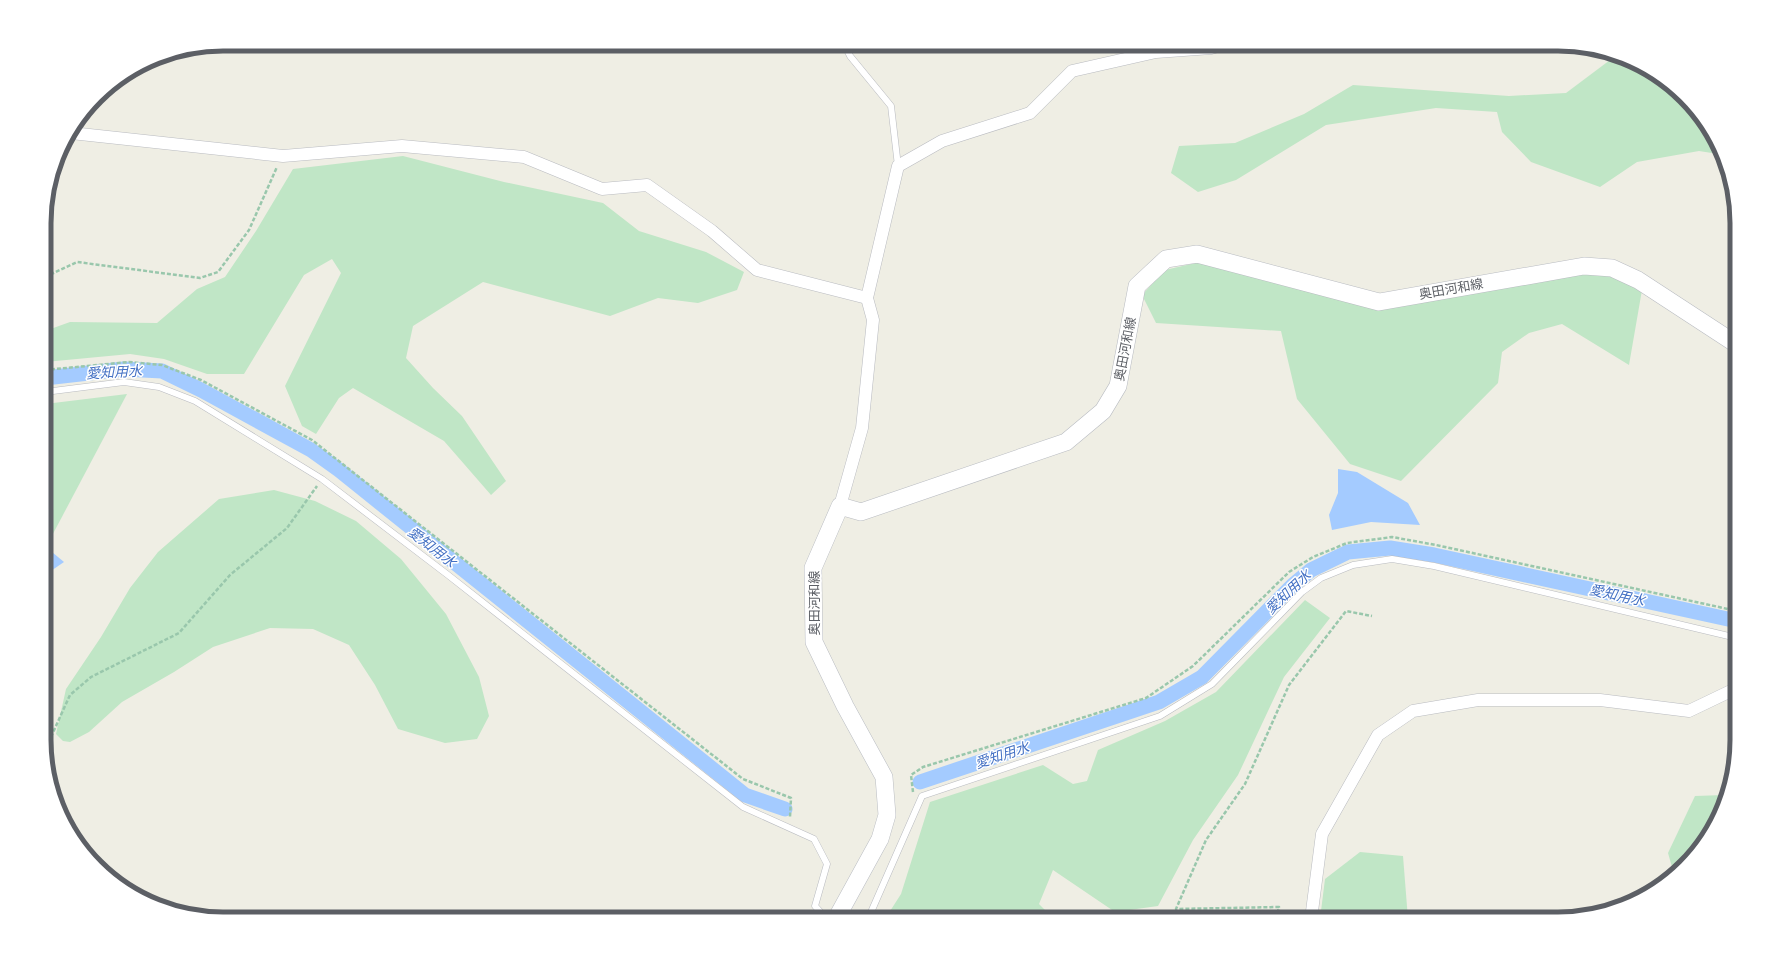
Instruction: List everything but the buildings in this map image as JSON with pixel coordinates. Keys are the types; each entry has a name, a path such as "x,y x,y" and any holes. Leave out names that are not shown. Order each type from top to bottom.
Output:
{"main road":[{"name":"奥田河和線","path":"840,912 880,839 888,815 884,777 844,706 814,642 813,568 840,506 861,512 1066,442 1103,411 1118,386 1137,286 1166,259 1197,254 1379,302 1584,266 1612,268 1638,280 1730,340"}],"street":[{"path":"840,506 862,428 873,320 867,298 898,166 942,141 1030,113 1072,71 1156,52 1170,51"},
{"path":"76,134 282,156 402,146 524,158 602,189 647,185 712,231 757,270 867,298"},
{"path":"1312,912 1322,834 1378,735 1413,711 1478,700 1600,700 1689,711 1730,691"}],"lane":[{"path":"848,51 890,106 898,166"},
{"path":"51,391 124,382 159,387 195,401 322,479 448,575 743,807 814,839 827,864 815,906 821,912"},
{"path":"871,912 922,796 1160,716 1212,684 1302,592 1321,578 1353,565 1392,559 1434,566 1730,636"}],"path":[{"path":"51,273 77,262 200,278 218,272 249,230 282,156"},
{"path":"51,369 129,362 162,364 201,380 312,440 743,778 791,798 789,828"},
{"path":"51,737 70,695 91,677 179,633 230,574 287,528 322,479"},
{"path":"922,796 913,793 911,775 923,767 1146,698 1193,666 1289,572 1313,556 1347,543 1392,537 1421,542 1730,609"},
{"path":"1278,912 1279,907 1176,909 1206,840 1245,784 1289,685 1346,611 1372,616"}],"green space":[{"path":"1611,59 1624,64 1644,74 1680,101 1701,128 1715,154 1699,151 1637,162 1600,187 1531,162 1502,132 1497,112 1436,108 1326,125 1236,180 1198,192 1171,173 1179,146 1235,143 1304,114 1353,85 1509,96 1566,93"},
{"path":"403,156 504,182 603,203 639,231 706,252 744,272 737,290 698,303 658,298 610,316 483,282 413,326 406,358 433,388 462,416 506,481 491,495 444,441 353,388 339,398 316,434 302,426 285,386 341,273 332,259 304,275 244,374 207,374 164,359 130,354 51,361 51,329 70,322 157,323 197,289 225,277 256,231 293,169"},
{"path":"1200,262 1376,309 1583,271 1610,276 1642,290 1629,365 1562,324 1529,333 1502,352 1498,383 1401,481 1350,464 1297,399 1281,331 1156,323 1142,295 1165,270"},
{"path":"127,394 51,538 51,403"},
{"path":"274,490 315,501 356,521 401,559 446,614 479,677 489,716 477,739 445,743 398,729 375,685 349,645 313,629 270,628 213,647 174,672 122,702 89,732 70,742 63,741 56,734 66,689 101,637 130,588 158,552 219,499"},
{"path":"1305,600 1330,618 1284,677 1238,775 1193,840 1158,906 1115,912 1053,870 1039,904 1047,912 889,912 901,894 930,802 1043,765 1073,784 1087,781 1098,750 1165,721 1216,692"},
{"path":"1721,795 1707,826 1701,835 1680,862 1672,868 1668,853 1695,796"},
{"path":"1360,852 1403,856 1407,912 1321,912 1325,879"}],"water":[{"path":"1338,469 1357,472 1408,503 1420,525 1371,522 1332,530 1329,515 1338,493"},
{"path":"51,551 64,562 51,571"}],"waterway":[{"name":"愛知用水","path":"51,377 124,369 162,371 201,390 311,450 339,470 745,795 785,809"},
{"name":"愛知用水","path":"920,782 1159,702 1202,677 1293,585 1311,570 1348,552 1390,548 1434,555 1730,619"}]}
